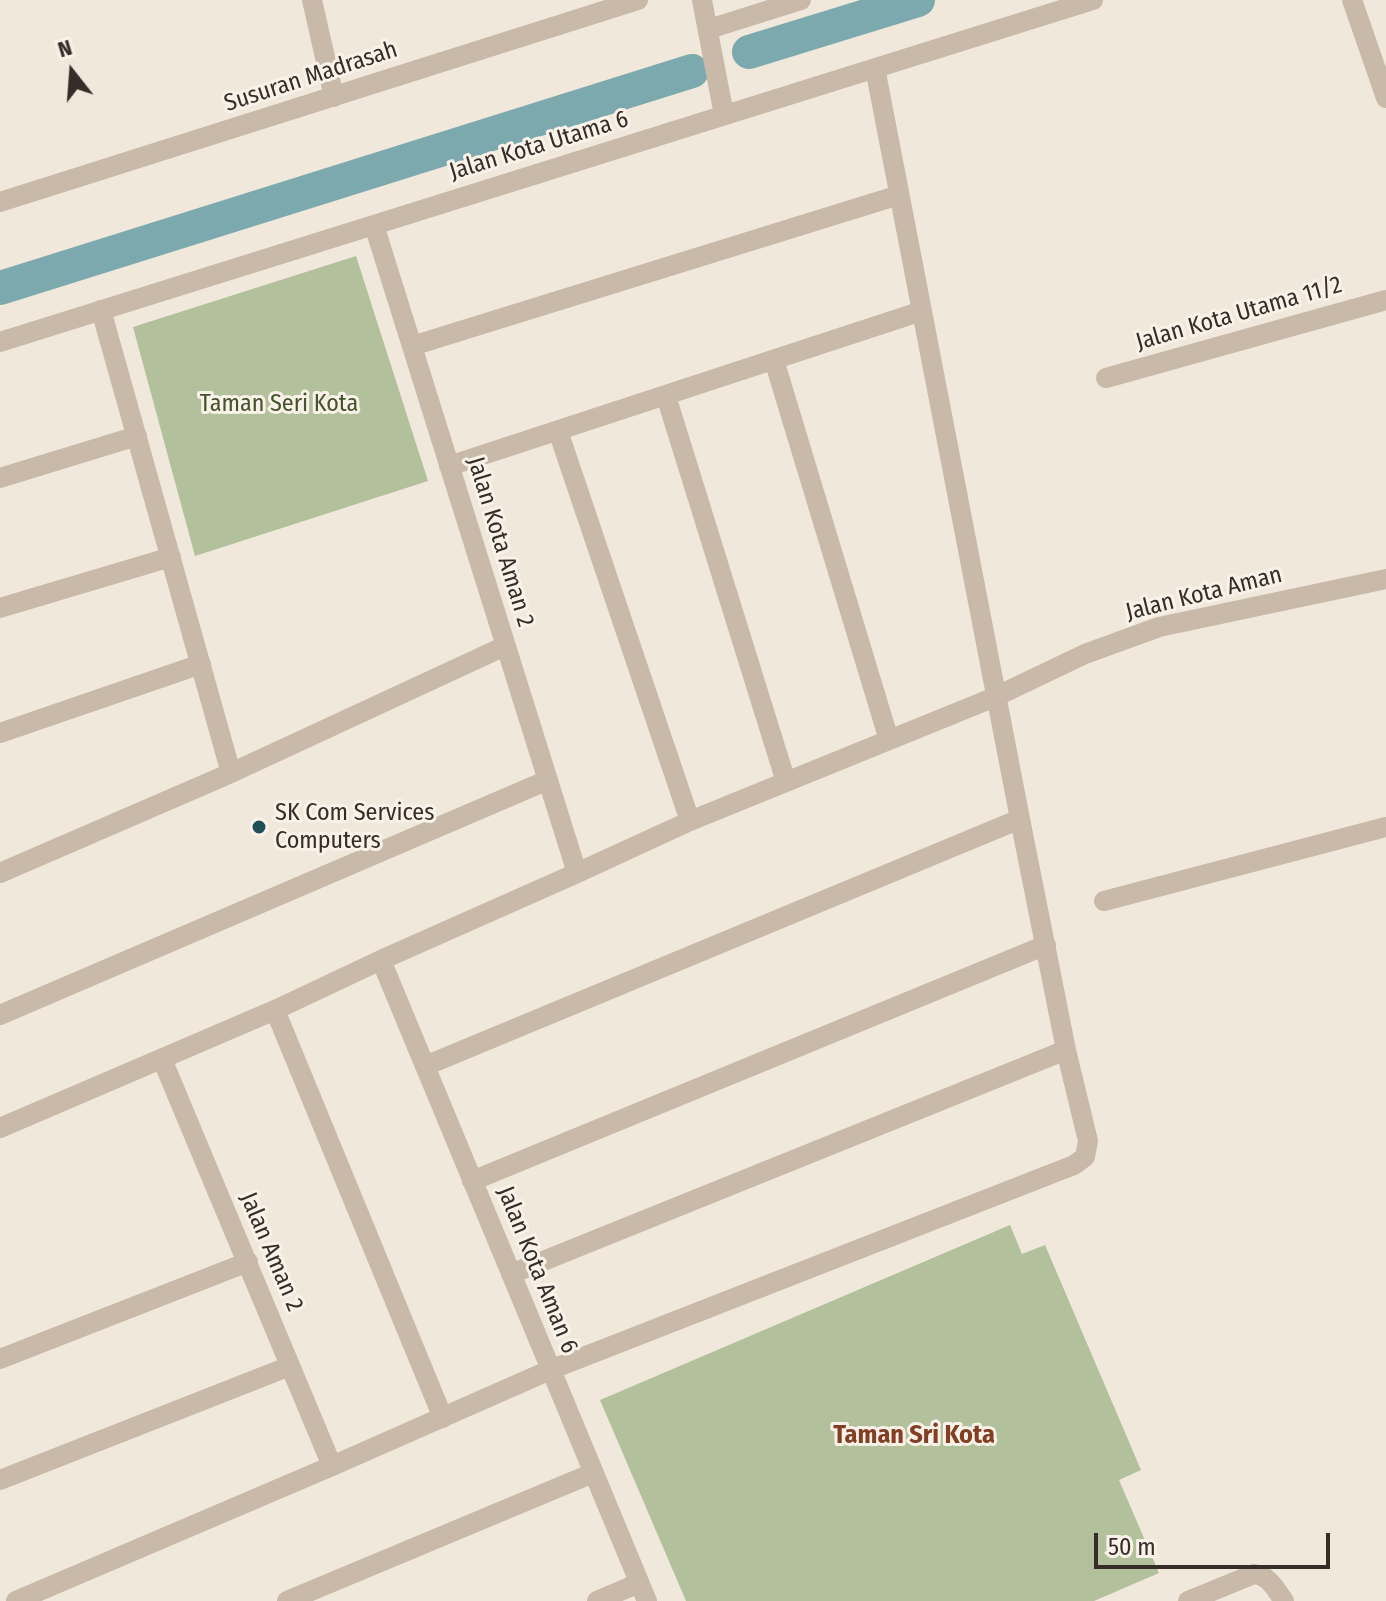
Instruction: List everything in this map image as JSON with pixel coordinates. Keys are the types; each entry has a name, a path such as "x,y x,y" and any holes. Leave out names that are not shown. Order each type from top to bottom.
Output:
{"street":[{"path":"312,0 334,97"},
{"name":"Susuran Madrasah","path":"0,202 638,0"},
{"path":"702,0 724,115"},
{"path":"709,29 801,0"},
{"name":"Jalan Kota Utama 6","path":"0,342 1093,0"},
{"path":"1352,0 1386,98"},
{"path":"16,1601 550,1370 1074,1165 1085,1157 1088,1141 1066,1050 995,697 875,68"},
{"path":"412,346 899,195"},
{"name":"Jalan Kota Aman 2","path":"374,225 577,873"},
{"name":"Jalan Kota Utama 11/2","path":"1106,378 1386,300"},
{"path":"101,310 231,773"},
{"path":"449,466 922,311"},
{"path":"774,360 889,740"},
{"path":"666,396 786,782"},
{"path":"558,431 690,821"},
{"path":"0,478 137,436"},
{"path":"0,608 171,557"},
{"name":"Jalan Kota Aman","path":"0,1128 275,1010 690,821 995,697 1085,654 1159,627 1386,579"},
{"path":"0,873 231,773 505,646"},
{"path":"0,733 201,664"},
{"path":"0,1015 548,780"},
{"path":"425,1066 1020,819"},
{"path":"1104,901 1386,827"},
{"path":"472,1181 1046,945"},
{"name":"Jalan Kota Aman 6","path":"381,960 643,1592"},
{"path":"275,1010 443,1418"},
{"path":"511,1274 1066,1050"},
{"name":"Jalan Aman 2","path":"162,1059 332,1466"},
{"path":"0,1359 248,1262"},
{"path":"0,1480 290,1366"},
{"path":"287,1601 593,1473"},
{"path":"1188,1601 1254,1574 1268,1579 1284,1601"},
{"path":"597,1601 643,1592"}],"green space":[{"name":"Taman Seri Kota","path":"356,256 428,481 195,556 133,327"},
{"path":"1010,1225 1022,1254 1045,1245 1141,1470 1119,1480 1159,1573 1094,1601 686,1601 600,1400"}],"waterway":[{"path":"749,52 918,0"},
{"path":"0,288 692,71"}],"place":[{"name":"SK Com Services Computers","path":"259,827"}],"district":[{"name":"Taman Sri Kota","path":"914,1436"}]}
